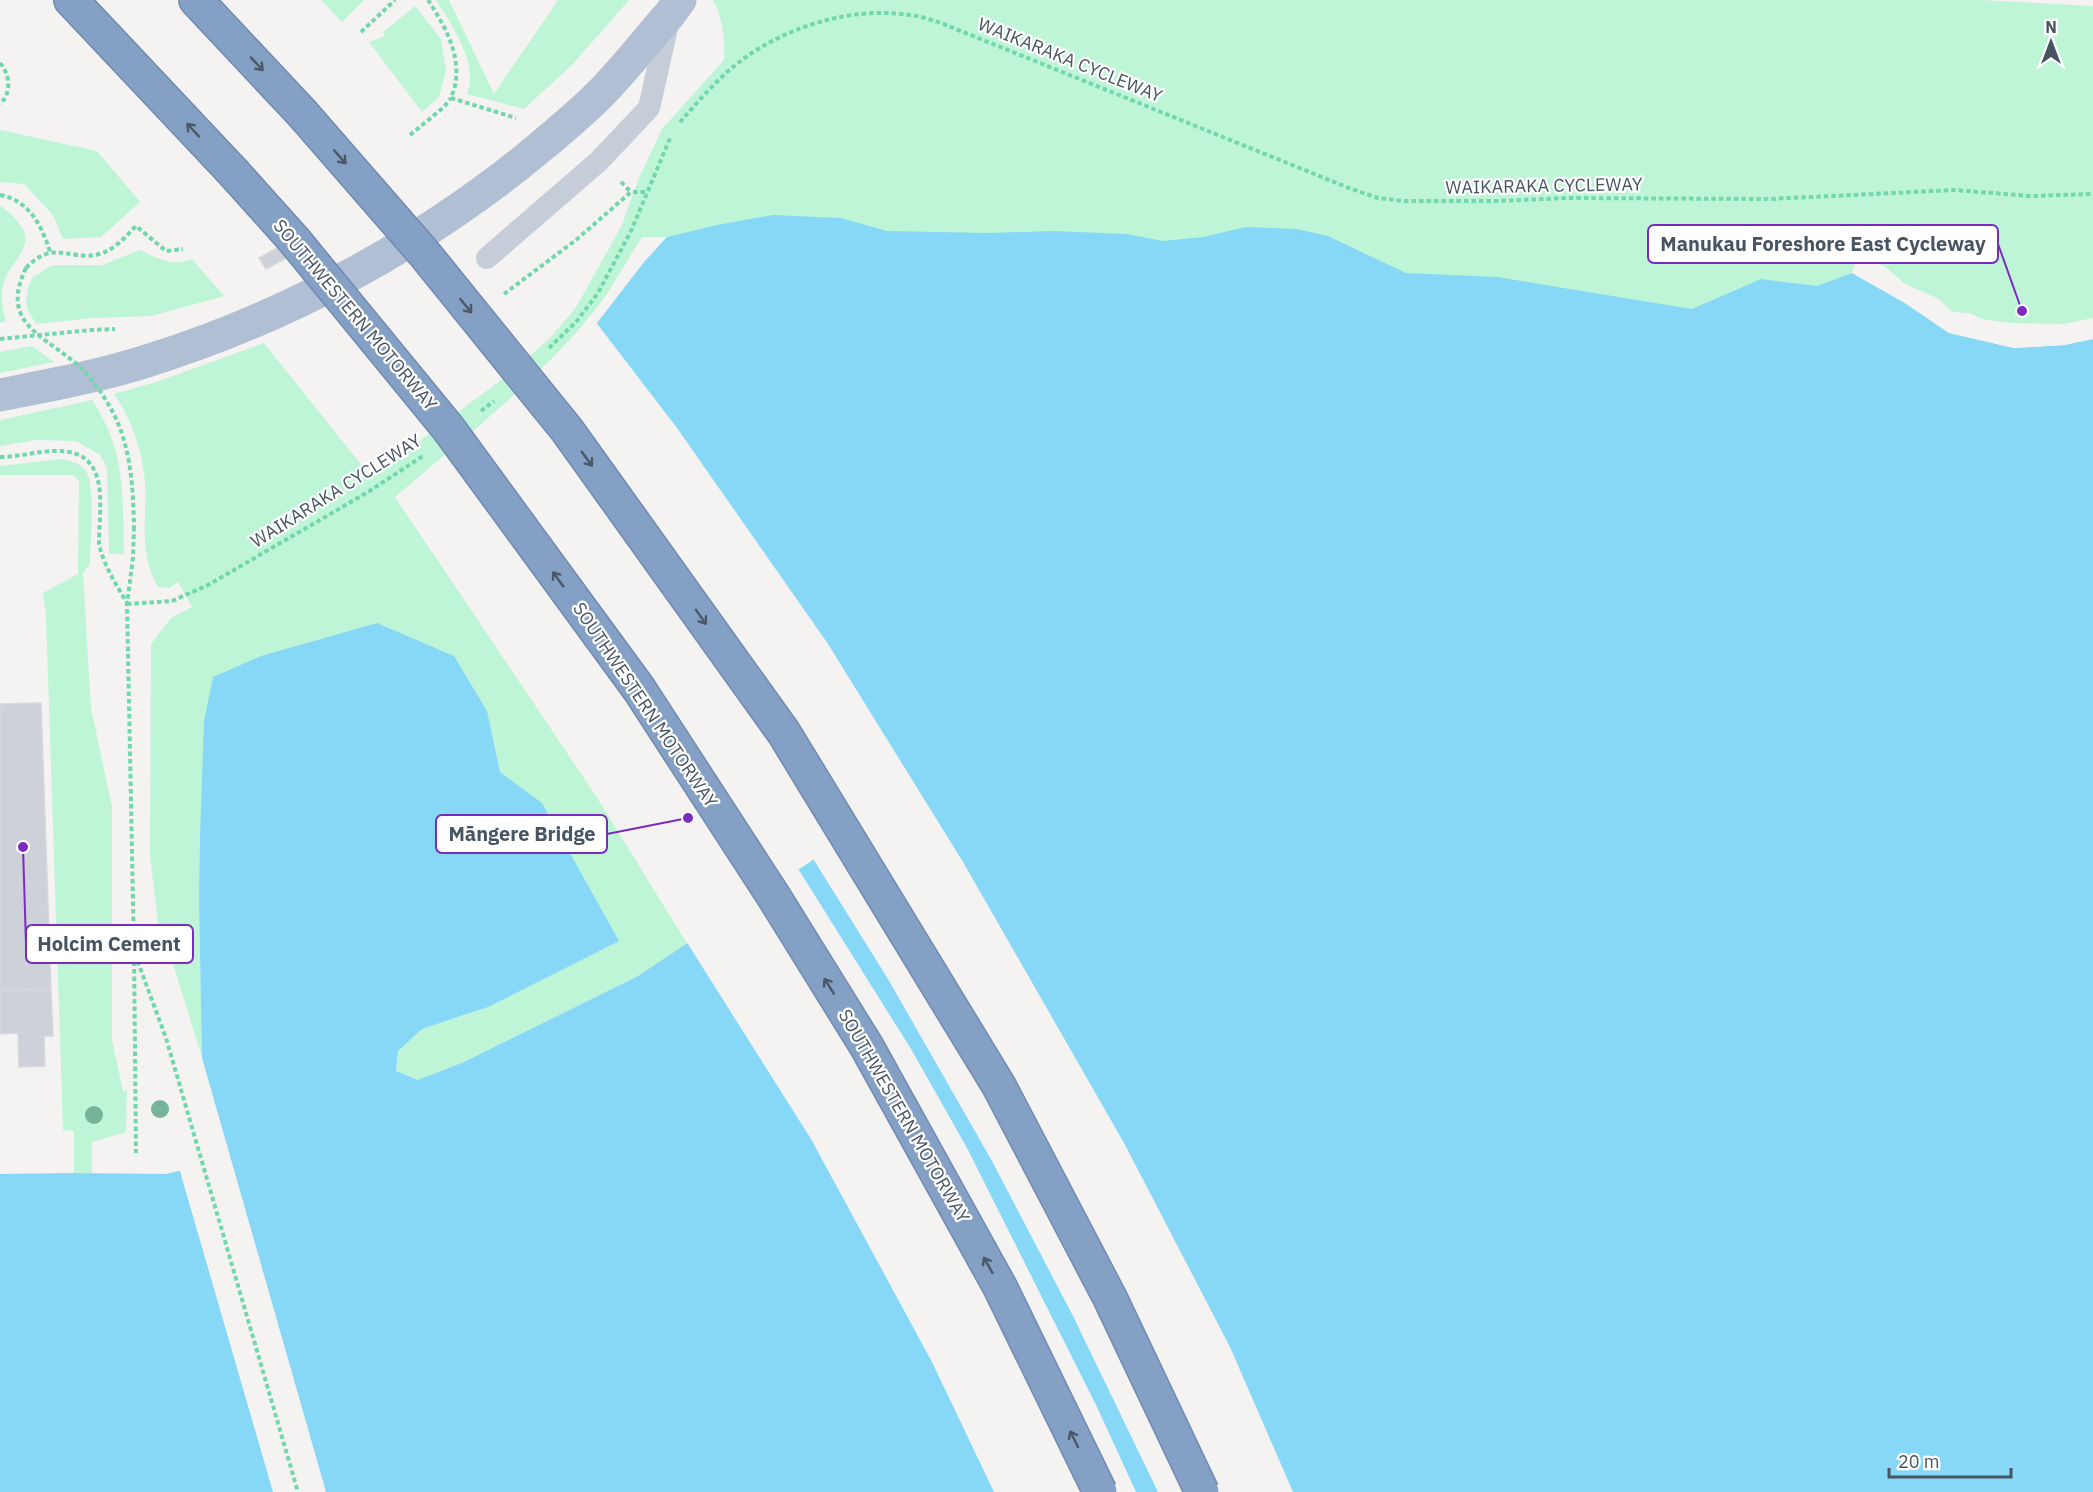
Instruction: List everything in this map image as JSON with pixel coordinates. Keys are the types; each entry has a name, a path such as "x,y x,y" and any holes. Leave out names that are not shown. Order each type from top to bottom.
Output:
{"highway":[{"name":"SOUTHWESTERN MOTORWAY","path":"71,0 294,240 448,428 639,689 774,897 867,1047 1000,1287 1100,1492"},
{"path":"205,7 302,113 423,252 567,430 784,733 999,1086 1110,1298 1202,1492"}],"main road":[{"path":"0,395 83,379 150,360 300,302 372,264 492,186 554,136 598,96 675,7"}],"lane":[{"path":"487,258 599,161 649,108 675,7"}],"path":[{"path":"361,32 395,0"},
{"path":"410,135 444,107 451,98 456,79 455,58 448,34 428,0"},
{"name":"WAIKARAKA CYCLEWAY","path":"676,126 736,65 756,50 782,36 852,14 886,13 912,15 952,27 1378,198 1403,201 1566,198 1770,199 1954,190 2030,196 2093,194"},
{"path":"0,63 6,70 8,90 0,104"},
{"path":"451,98 509,116"},
{"path":"544,354 576,322 598,293 631,231 672,134"},
{"path":"495,300 576,240 631,192 648,192"},
{"path":"0,195 10,197 26,208 44,233 50,252"},
{"path":"136,1153 127,604 133,558 134,527 131,470 123,435 111,408 83,370 62,352 22,325 15,311 14,292 17,281 33,261 50,252 87,256 99,254 120,242 136,226 166,251 183,249"},
{"path":"476,415 502,393"},
{"path":"0,457 15,457 45,451 68,451 91,463 95,468 99,483 99,544 105,564 127,604"},
{"name":"WAIKARAKA CYCLEWAY","path":"127,604 172,601 208,585 368,492 429,451"},
{"path":"134,951 166,1038 298,1492"}],"green space":[{"path":"321,0 364,0 342,22"},
{"path":"436,0 449,0 494,94 558,0 629,0 572,65 524,109 467,94 470,82 467,57 456,33"},
{"path":"713,0 1981,0 2093,6 2093,318 2063,324 2010,323 1982,319 1969,313 1952,312 1939,299 1905,284 1888,269 1858,251 1852,273 1949,333 2014,348 2064,345 2093,339 2093,1070 707,284 667,237 642,237 602,302 550,361 500,408 395,497 596,796 688,945 638,976 464,1062 419,1080 396,1072 398,1051 422,1029 480,1010 199,903 202,1058 169,951 162,955 150,856 151,644 171,618 192,607 178,582 170,588 158,587 152,574 146,548 145,482 141,458 131,425 114,394 156,382 264,343 371,477 505,377 549,339 575,309 622,225 638,180 662,129 724,60 723,29"},
{"path":"415,6 441,39 446,71 439,97 422,112 369,42 385,36 383,32"},
{"path":"0,130 97,151 140,202 101,237 63,239 53,215 24,184 0,182"},
{"path":"0,206 18,222 25,239 21,253 3,284 2,300 6,321 0,323"},
{"path":"140,250 172,262 179,263 192,259 224,296 152,316 93,318 36,324 28,311 26,301 28,287 33,277 53,265 102,265"},
{"path":"32,346 54,362 0,373 0,352"},
{"path":"92,400 103,419 117,456 122,493 124,554 109,554 107,468 100,455 76,441 37,440 0,446 0,420"},
{"path":"61,459 75,462 84,468 91,489 90,564 83,573 91,708 112,807 112,1040 123,1091 127,1091 126,1132 92,1142 92,1173 74,1173 74,1131 63,1130 46,616 43,593 78,574 79,481 73,475 0,475 0,466"}],"water":[{"path":"773,215 841,218 887,231 988,233 1053,231 1127,234 1163,241 1203,237 1246,227 1297,229 1328,236 1406,273 1497,277 1692,309 1761,279 1817,286 1852,273 1905,303 1949,333 2014,348 2064,345 2093,339 2093,1492 0,1492 0,1174 166,1174 204,1165 199,902 200,836 204,721 213,677 261,656 377,623 454,656 487,711 500,772 542,803 619,941 488,1007 422,1029 398,1051 396,1071 418,1080 464,1062 638,976 864,826 560,371 644,262 667,237"}],"pier":[{"path":"1853,270 1950,330 2015,345 2063,342 2093,336 2093,339 2064,345 2014,348 1949,333 1905,303 1852,273"},
{"path":"595,321 677,428 828,644 963,862 1124,1143 1230,1347 1293,1492 1158,1492 1073,1316 992,1161 888,979 812,857 860,825 557,372"},
{"path":"797,867 911,1049 967,1148 1097,1407 1136,1492 994,1492 932,1362 811,1139 686,941"},
{"path":"199,1047 326,1492 273,1492 179,1168 201,1163"}],"building":[{"path":"288,242 294,254 266,269 259,258"},
{"path":"41,703 51,990 0,991 0,704"},
{"path":"51,990 53,1036 44,1036 45,1066 19,1067 18,1033 0,1034 0,991"}],"place":[{"name":"Manukau Foreshore East Cycleway","path":"2022,311"},
{"name":"Māngere Bridge","path":"688,818"},
{"name":"Holcim Cement","path":"23,847"}]}
